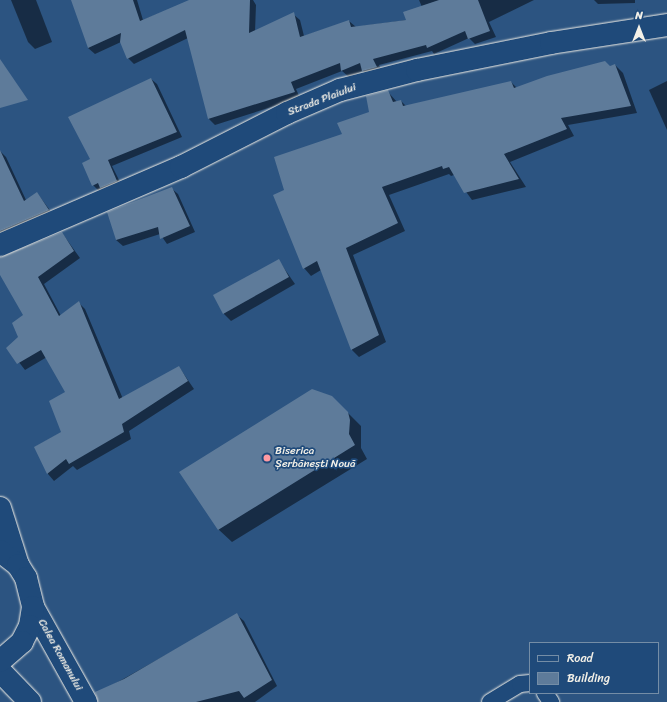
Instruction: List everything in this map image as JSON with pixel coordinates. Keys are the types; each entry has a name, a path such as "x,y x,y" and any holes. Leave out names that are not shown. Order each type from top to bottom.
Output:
{"street":[{"name":"Strada Plaiului","path":"0,245 181,166 287,113 340,90 417,70 521,49 667,25"},
{"path":"0,508 18,565 29,585 33,608 30,626 22,642 0,661"},
{"path":"0,551 18,565"},
{"name":"Calea Romanului","path":"33,608 86,702"},
{"path":"0,671 30,702"}],"lane":[{"path":"490,702 520,684 529,683"}],"building":[{"path":"71,0 133,0 140,21 189,0 250,0 249,33 294,12 300,37 349,20 351,27 406,20 403,12 439,0 478,0 490,31 468,39 465,31 427,48 426,45 373,59 377,67 362,71 360,63 341,71 340,63 291,82 295,92 208,119 185,30 127,59 120,42 121,33 88,48"},
{"path":"0,59 28,100 0,108"},
{"path":"605,61 610,66 615,64 631,106 561,118 567,129 504,154 519,179 464,193 449,167 443,169 442,166 382,187 398,223 346,248 379,335 351,350 317,261 303,269 273,195 284,190 274,157 342,134 337,123 369,112 366,96 388,90 393,102 401,100 403,106 511,81 514,88 547,76"},
{"path":"151,78 177,132 108,160 117,181 100,188 98,183 92,186 82,163 90,159 68,117"},
{"path":"0,150 24,201 37,192 49,210 0,231"},
{"path":"172,187 190,226 160,239 158,227 116,240 107,212"},
{"path":"62,232 74,251 38,277 59,316 79,301 119,399 179,366 188,381 122,424 124,432 69,464 66,459 47,474 34,447 61,432 49,401 65,392 41,350 17,364 6,348 18,337 12,323 23,315 0,275 0,257"},
{"path":"279,259 289,277 223,314 213,295"},
{"name":"Biserica Șerbănești Nouă","path":"312,389 332,396 348,412 350,420 349,434 355,445 218,530 179,472"},
{"path":"237,613 272,680 244,698 239,691 196,702 98,702 95,692 124,679"}],"place":[{"name":"Biserica Șerbănești Nouă","path":"267,458"}]}
